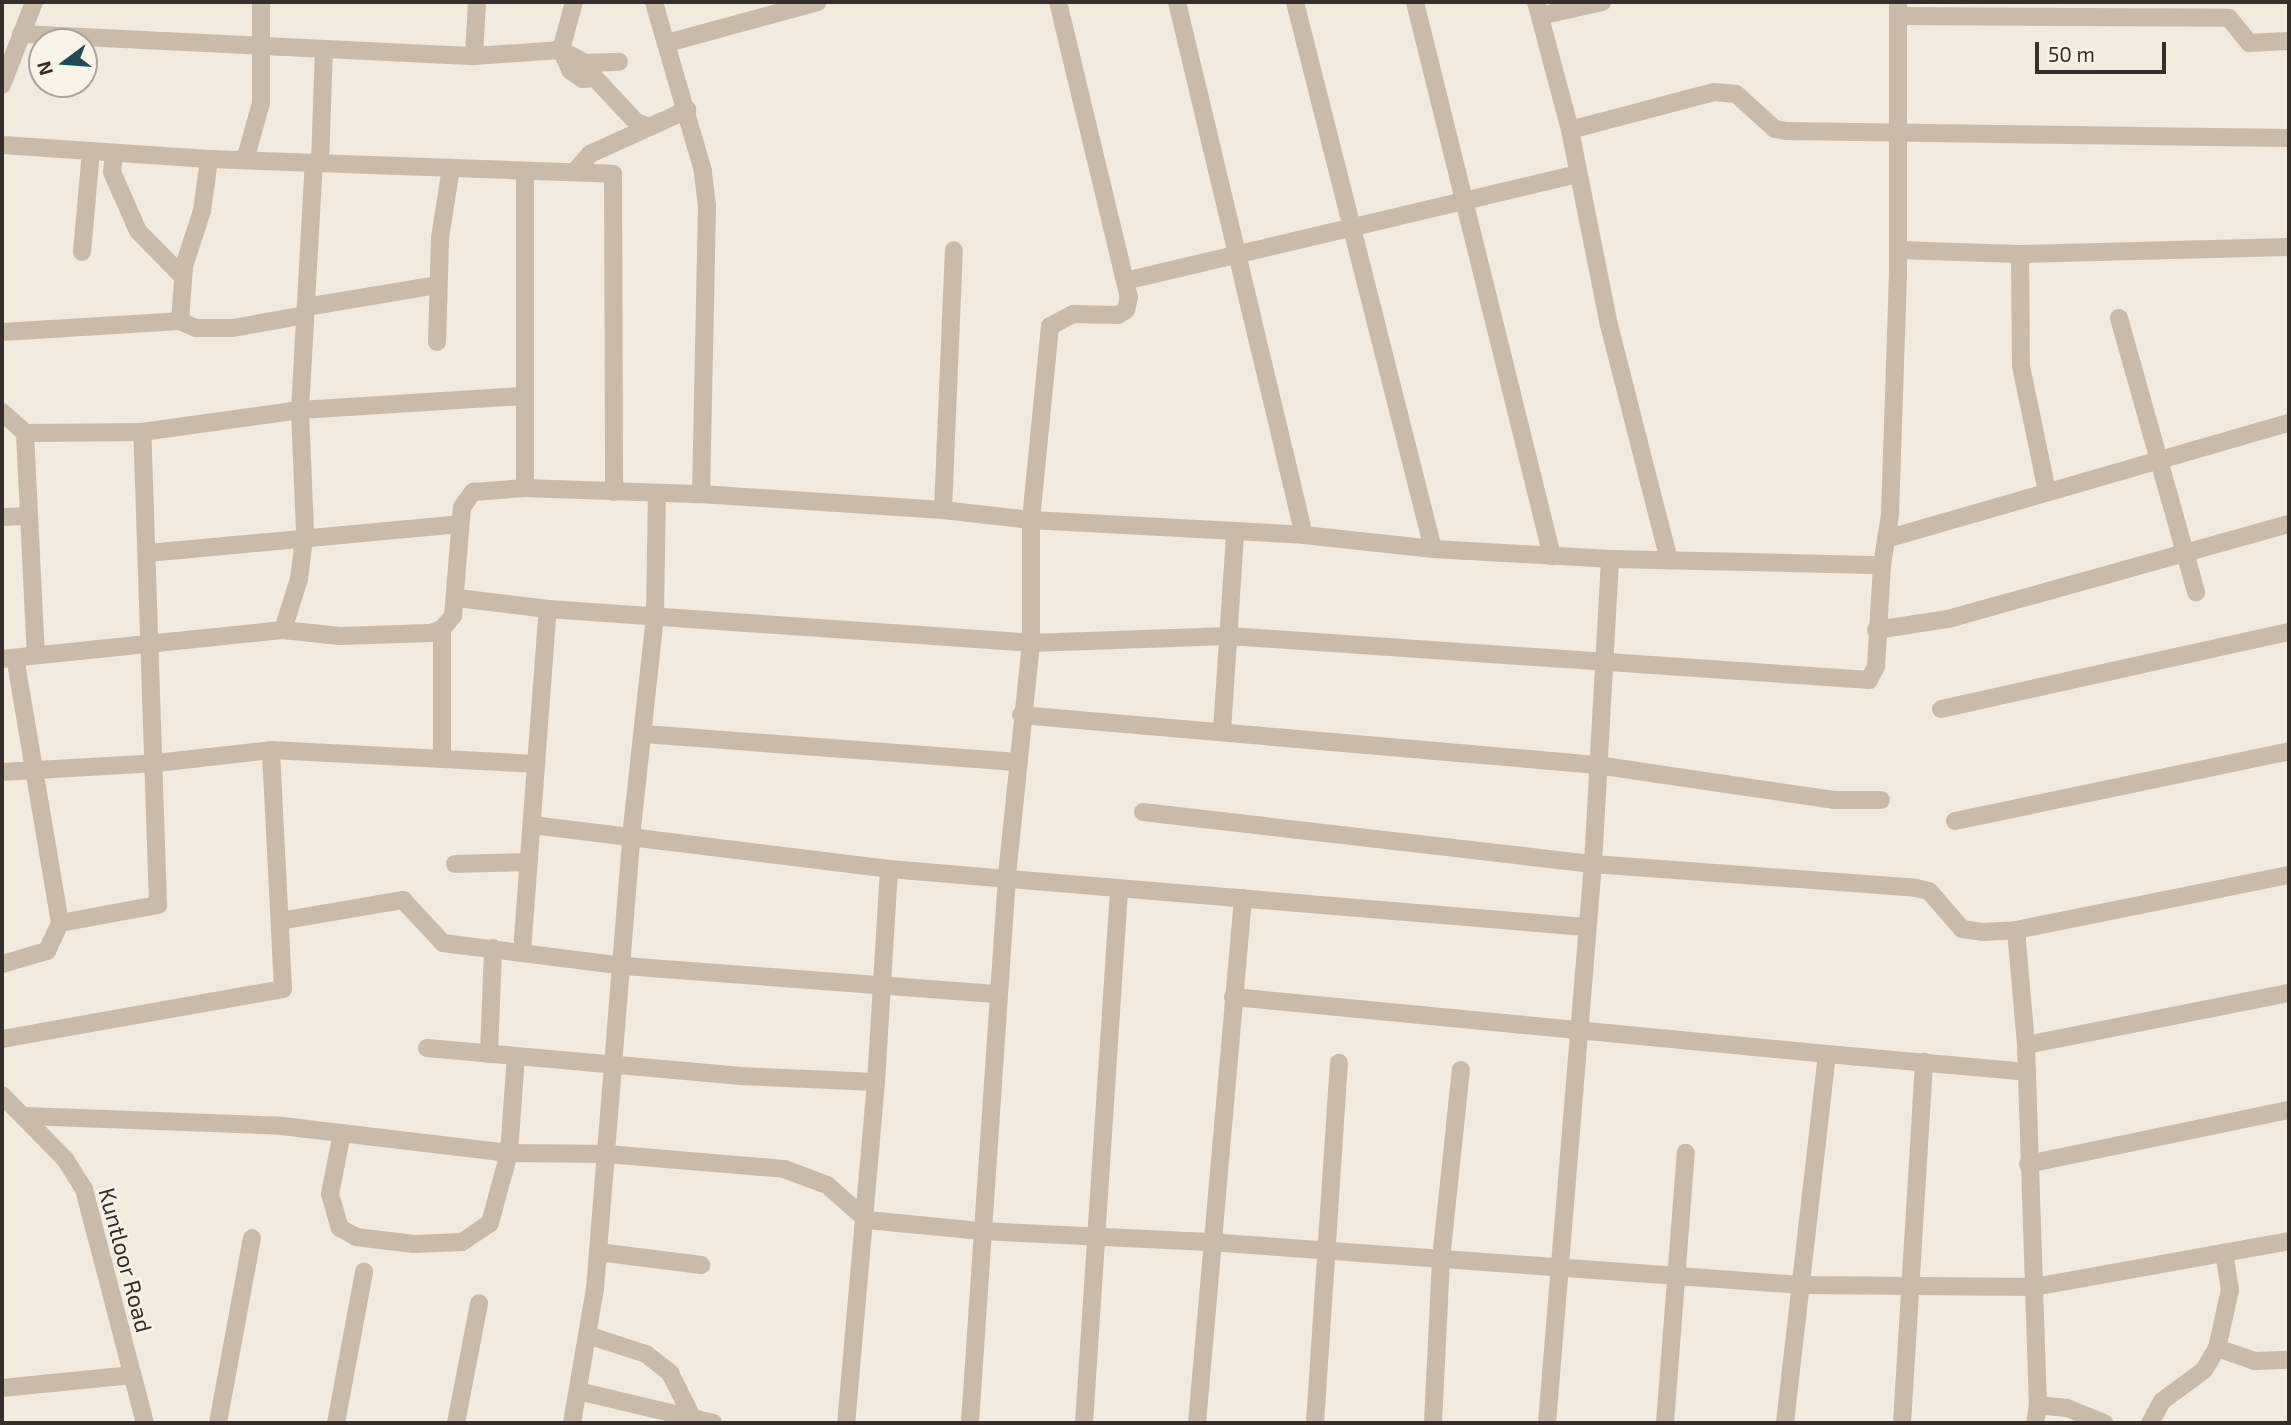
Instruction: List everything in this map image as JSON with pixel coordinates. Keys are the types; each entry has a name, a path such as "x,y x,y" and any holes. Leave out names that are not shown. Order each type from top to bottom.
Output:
{"street":[{"path":"2,85 34,2"},
{"path":"245,160 261,103 261,2"},
{"path":"474,56 477,2"},
{"path":"574,2 561,50 571,71 583,79 596,78 636,122 649,127"},
{"path":"654,2 700,155 707,206 701,494"},
{"path":"667,43 818,2"},
{"path":"970,1423 1007,877 1021,715 1031,643 1031,520 1050,326 1073,314 1118,315 1126,310 1125,281 1058,2"},
{"path":"1177,2 1304,534"},
{"path":"1296,2 1433,550"},
{"path":"1415,2 1552,556"},
{"path":"1602,2 1538,9 1570,130 1608,321 1669,560"},
{"path":"457,598 548,609 1031,643 1229,636 1861,682 1874,673 1886,539 1898,250 1898,9 2229,18 2249,43 2289,41"},
{"path":"21,34 324,51 474,56 561,50 585,63 619,62"},
{"path":"283,630 299,579 303,541 300,410 324,51"},
{"path":"1570,130 1714,92 1736,94 1775,129 1786,131 2289,138"},
{"path":"575,172 590,154 687,110"},
{"path":"2,145 209,159 608,173 615,180 614,492"},
{"path":"82,252 91,151"},
{"path":"114,153 112,172 138,231 183,277"},
{"path":"180,321 183,277 202,211 209,159"},
{"path":"437,342 440,238 451,168"},
{"path":"525,171 525,488"},
{"path":"1125,281 1578,174"},
{"path":"1898,250 2020,254 2289,247"},
{"path":"943,510 954,250"},
{"path":"2020,254 2021,366 2047,491"},
{"path":"2,332 180,321 196,328 233,328 438,285"},
{"path":"2119,318 2156,461 2196,592"},
{"path":"2,412 10,425 25,433 142,432 300,410 523,396"},
{"path":"1886,539 2289,424"},
{"path":"60,923 158,905 152,643 142,432"},
{"path":"25,433 27,516 36,655"},
{"path":"442,756 442,629 453,616 457,598 462,507 473,492 525,488 701,494 943,510 1031,520 1235,534 1304,534 1433,550 1610,559 1882,565"},
{"path":"572,1423 598,1252 607,1154 624,966 631,837 655,615 657,493"},
{"path":"2,517 27,516"},
{"path":"148,553 303,541 460,524"},
{"path":"1876,630 1948,619 2289,524"},
{"path":"1222,731 1235,534"},
{"path":"1547,1423 1593,864 1597,765 1607,663 1610,559"},
{"path":"522,951 548,609"},
{"path":"2,964 47,951 60,923 34,768 9,658 283,630 340,636 442,629"},
{"path":"1941,709 2289,632"},
{"path":"1021,715 1597,765 1833,800 1881,800"},
{"path":"644,734 1019,762"},
{"path":"2,772 34,768 156,763 271,750 442,756 536,764"},
{"path":"2,1039 283,989 271,750"},
{"path":"1955,821 2289,751"},
{"path":"1143,812 1593,864 1916,888 1929,891 1962,929 2016,930 2289,876"},
{"path":"532,825 889,869 1586,927"},
{"path":"455,864 528,862"},
{"path":"846,1423 867,1220 879,985 889,869"},
{"path":"1084,1423 1119,890"},
{"path":"1197,1423 1209,1242 1243,898"},
{"path":"280,921 403,900 443,943 624,966 999,994"},
{"path":"2016,930 2026,1045 2038,1405 2035,1423"},
{"path":"489,1054 493,948"},
{"path":"2026,1045 2289,993"},
{"path":"1233,997 2027,1072"},
{"path":"426,1048 615,1065 876,1082"},
{"path":"1785,1423 1827,1054"},
{"path":"342,1133 330,1194 340,1228 356,1237 414,1244 462,1242 480,1233 490,1223 509,1153 516,1056"},
{"path":"1902,1423 1924,1062"},
{"path":"1315,1423 1339,1063"},
{"path":"1433,1423 1441,1259 1461,1070"},
{"name":"Kuntloor Road","path":"2,1095 27,1116 65,1159 84,1189 146,1423"},
{"path":"2028,1164 2289,1110"},
{"path":"27,1116 282,1126 509,1153 607,1154 784,1169 827,1185 867,1220 982,1231 1209,1242 1802,1285 2034,1287 2289,1241"},
{"path":"1665,1423 1686,1153"},
{"path":"218,1423 252,1238"},
{"path":"598,1252 701,1265"},
{"path":"2150,1423 2162,1401 2204,1370 2217,1348 2230,1290 2224,1252"},
{"path":"336,1423 363,1272"},
{"path":"456,1423 479,1303"},
{"path":"587,1335 654,1360 670,1373 691,1420"},
{"path":"2217,1348 2255,1362 2289,1360"},
{"path":"2,1388 132,1375"},
{"path":"578,1391 691,1420 713,1423"},
{"path":"2038,1405 2067,1408 2104,1423"}]}
